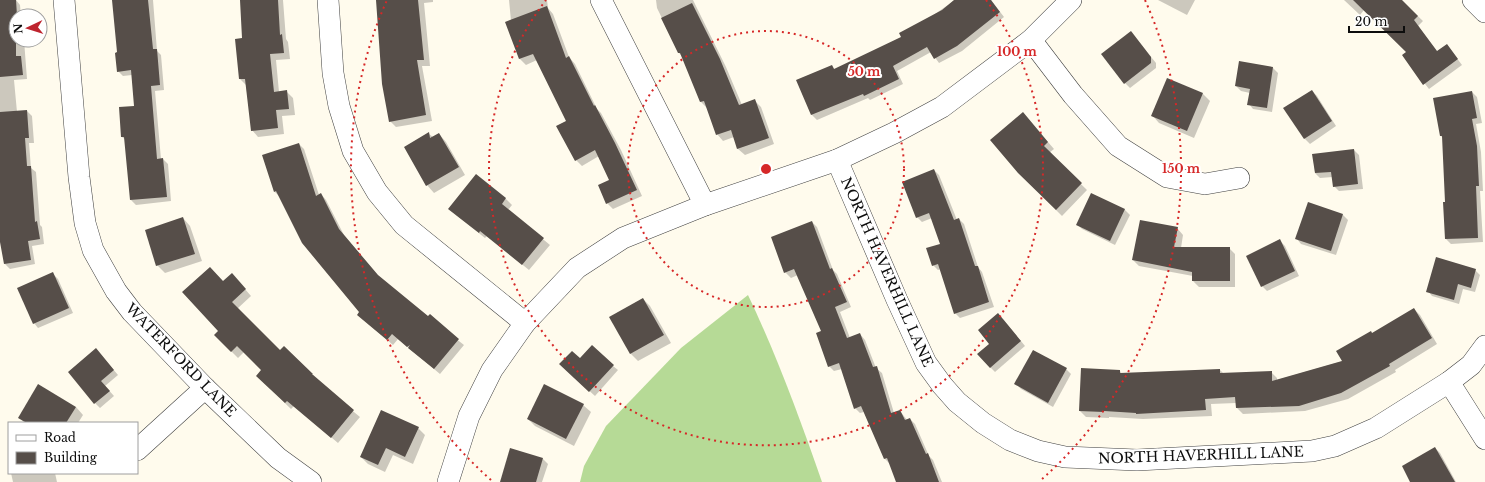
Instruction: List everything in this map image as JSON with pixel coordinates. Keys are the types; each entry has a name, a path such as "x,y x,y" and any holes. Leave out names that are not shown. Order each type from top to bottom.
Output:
{"street":[{"name":"WATERFORD LANE","path":"64,0 79,177 85,223 93,250 116,291 132,312 205,388 278,458 311,482"},
{"path":"328,0 333,73 339,106 353,151 376,192 404,225 525,324"},
{"path":"601,0 705,205"},
{"path":"448,482 469,416 492,370 525,324 577,268 623,238 705,205 838,160 894,133 942,107 1031,40 1071,0"},
{"path":"1474,0 1485,12"},
{"path":"1031,40 1073,95 1118,146 1167,177 1205,184 1239,178"},
{"name":"NORTH HAVERHILL LANE","path":"838,160 897,300 926,363 957,402 983,423 1010,440 1038,450 1065,457 1137,460 1312,451 1334,446 1376,428 1449,382 1471,365 1485,346"},
{"path":"1449,382 1485,439"},
{"path":"138,449 205,388"}],"green space":[{"path":"748,295 788,388 822,482 580,482 584,466 606,426 681,348"}],"building":[{"path":"0,0 16,0 16,8 8,8 8,48 16,48 16,56 21,56 23,75 0,77"},
{"path":"112,0 148,0 153,49 157,49 160,85 151,86 157,159 163,158 167,197 130,200 124,137 121,137 119,107 134,106 131,70 117,72 115,53 117,52"},
{"path":"240,0 278,0 280,35 282,34 284,53 270,54 274,92 287,90 289,109 276,110 278,128 251,131 245,79 239,79 235,39 242,38"},
{"path":"376,0 418,0 424,60 417,60 426,115 389,122 382,84"},
{"path":"954,0 991,0 1000,12 957,46 934,59 927,47 893,66 899,79 864,96 863,94 811,115 796,80 832,65 834,69 901,37 899,33 942,10"},
{"path":"1353,0 1402,0 1418,16 1414,20 1437,51 1447,44 1458,59 1423,85 1402,55 1406,52"},
{"path":"692,3 720,59 739,105 755,99 769,138 737,149 731,130 716,135 704,101 700,102 680,53 678,53 661,18"},
{"path":"547,6 566,58 569,56 594,106 595,105 615,143 637,190 606,204 598,185 609,180 595,150 575,161 556,126 566,121 533,54 519,59 505,22"},
{"path":"1131,31 1151,57 1151,63 1124,84 1101,54"},
{"path":"1239,61 1273,67 1267,108 1247,105 1250,89 1235,86"},
{"path":"1167,78 1203,93 1187,131 1151,116"},
{"path":"1312,90 1332,121 1304,139 1283,108"},
{"path":"1472,91 1477,118 1472,119 1477,146 1479,186 1476,186 1478,238 1445,239 1442,136 1440,136 1433,98"},
{"path":"27,110 29,138 25,138 27,166 31,166 35,222 37,221 40,239 28,241 31,260 4,264 0,242 0,112"},
{"path":"1023,112 1048,142 1044,146 1082,183 1056,210 1018,173 990,140"},
{"path":"429,132 430,138 439,133 459,167 426,186 404,147"},
{"path":"299,143 316,196 321,193 339,229 378,275 428,316 430,314 459,339 434,369 408,348 410,345 407,347 392,334 387,340 357,315 359,312 302,243 276,191 274,192 262,155"},
{"path":"1354,149 1358,184 1333,187 1331,172 1315,173 1312,154"},
{"path":"934,169 954,220 959,218 975,266 978,266 989,302 954,314 938,264 932,266 926,248 940,244 929,213 916,218 902,182"},
{"path":"476,174 506,198 502,204 544,238 522,265 480,231 479,233 448,209"},
{"path":"1091,193 1125,209 1110,241 1076,225"},
{"path":"1308,202 1343,214 1331,251 1295,239"},
{"path":"183,217 195,254 156,266 145,230"},
{"path":"1140,220 1178,227 1174,247 1230,247 1230,281 1192,281 1192,272 1132,260"},
{"path":"812,221 830,269 832,268 847,302 835,307 847,338 860,333 873,367 877,366 891,413 900,410 905,420 910,418 926,454 928,453 939,482 896,482 887,458 884,459 861,406 854,409 839,363 828,367 816,333 821,331 794,269 784,273 771,237"},
{"path":"1280,239 1295,271 1261,287 1246,256"},
{"path":"1436,257 1476,269 1471,288 1458,284 1454,300 1426,292"},
{"path":"210,267 223,281 232,273 246,289 232,302 280,350 284,346 312,374 354,410 331,438 287,401 285,403 256,376 261,370 237,346 231,352 214,335 218,331 182,292"},
{"path":"53,272 69,308 33,324 17,288"},
{"path":"643,298 664,335 630,354 609,317"},
{"path":"1414,308 1432,338 1389,364 1390,366 1341,393 1299,406 1236,408 1235,397 1205,399 1206,410 1136,414 1104,411 1079,411 1081,368 1120,370 1120,373 1220,369 1220,373 1272,371 1272,381 1342,361 1336,351 1371,331 1372,333"},
{"path":"998,313 1021,341 990,368 977,354 989,344 978,330"},
{"path":"592,345 614,365 589,392 559,364 572,351 580,358"},
{"path":"96,348 114,370 101,381 110,391 94,404 68,372"},
{"path":"1033,350 1067,368 1048,403 1014,384"},
{"path":"38,384 76,407 67,422 25,422 18,418"},
{"path":"544,384 584,404 566,439 527,419"},
{"path":"381,410 419,427 405,457 386,448 378,465 360,457"},
{"path":"1435,447 1455,482 1410,482 1402,466"},
{"path":"510,448 543,458 536,482 500,482"}]}
